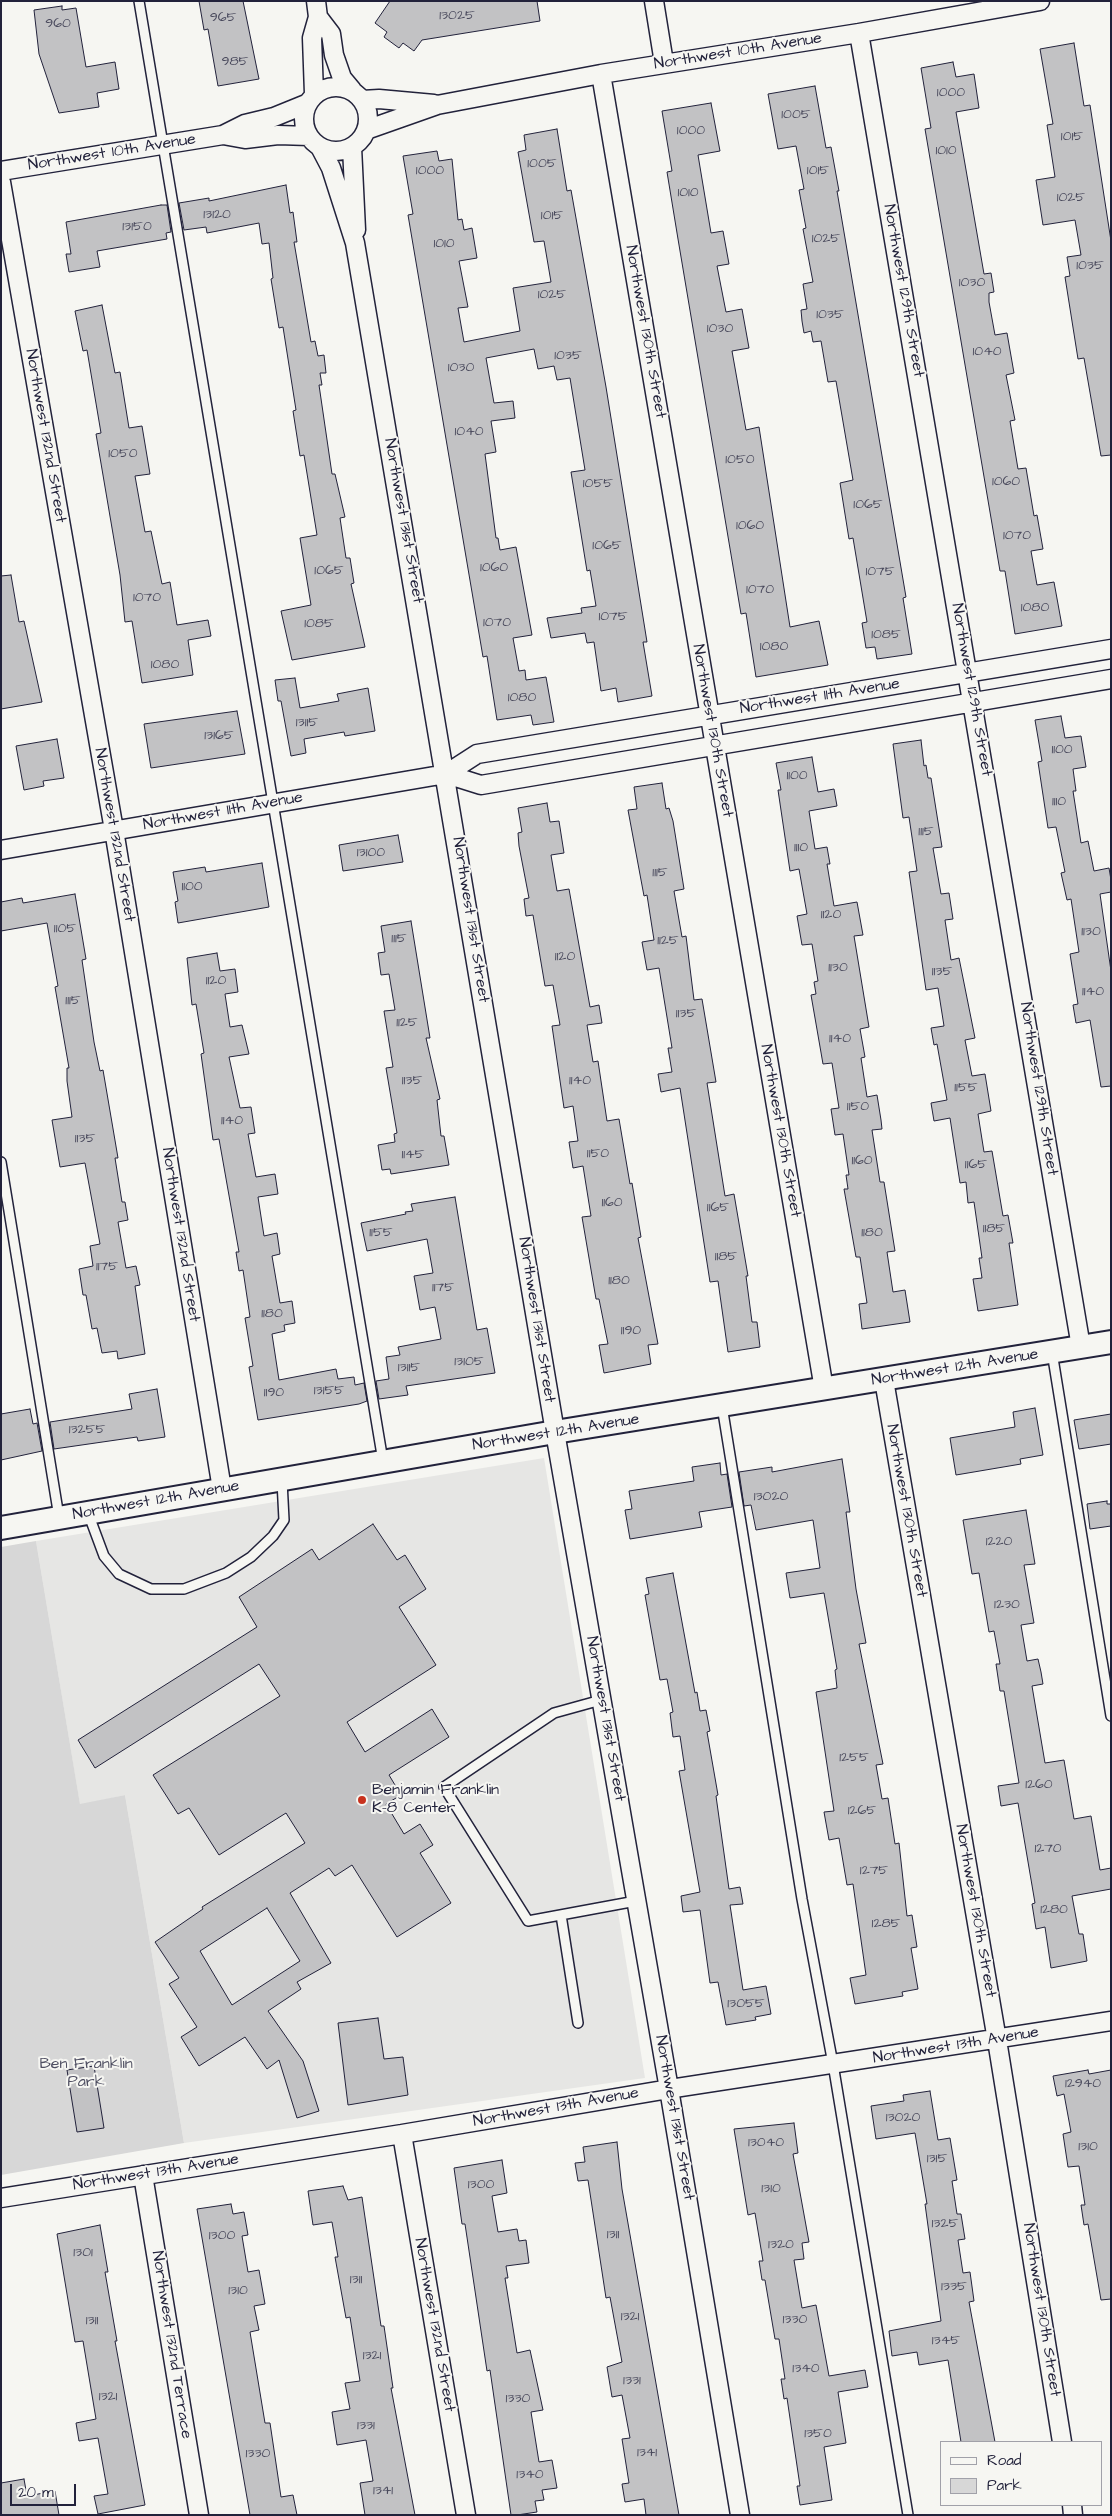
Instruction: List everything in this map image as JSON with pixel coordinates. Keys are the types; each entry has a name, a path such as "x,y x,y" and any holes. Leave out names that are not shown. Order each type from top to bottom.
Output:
{"street":[{"path":"654,1 664,63"},
{"name":"Northwest 10th Avenue","path":"366,130 437,105 664,63 859,33 987,5 1040,1"},
{"path":"317,9 331,34 334,54 342,78 357,95 368,113 366,130 361,140 352,147 341,151 330,151 314,142 304,129 303,116 310,99 312,38 317,9"},
{"name":"Northwest 129th Street","path":"859,33 1081,1347"},
{"name":"Northwest 130th Street","path":"601,74 824,1389"},
{"path":"310,99 326,88 338,86 357,95"},
{"name":"Northwest 10th Avenue","path":"357,95 437,105"},
{"name":"Northwest 10th Avenue","path":"1,171 223,135 245,124 274,117 310,99"},
{"name":"Northwest 10th Avenue","path":"223,135 245,139 278,135 314,142"},
{"name":"Northwest 131st Street","path":"314,142 331,168 355,243 740,2515"},
{"name":"Northwest 131st Street","path":"352,147 352,188 357,218 355,243"},
{"name":"Northwest 132nd Street","path":"1,182 114,830 222,1489"},
{"name":"Northwest 11th Avenue","path":"1,850 446,774 476,754 1111,649"},
{"name":"Northwest 11th Avenue","path":"446,774 481,785 1111,679"},
{"name":"Northwest 12th Avenue","path":"1,1528 555,1432 1111,1342"},
{"name":"Northwest 130th Street","path":"884,1380 997,2040 1062,2441"},
{"name":"Northwest 13th Avenue","path":"1,2198 669,2089 1111,2021"},
{"name":"Northwest 132nd Street","path":"402,2134 466,2515"},
{"name":"Northwest 132nd Terrace","path":"143,2175 199,2515"}],"lane":[{"path":"139,1 384,1462"},
{"path":"1,1162 59,1518"},
{"path":"1052,1352 1111,1716"},
{"path":"722,1405 802,1899 833,2064 908,2515"},
{"path":"88,1513 104,1556 119,1574 151,1589 184,1589 226,1573 250,1557 273,1536 284,1520 282,1479"},
{"path":"602,1700 554,1713 444,1787 528,1921 636,1901"},
{"path":"561,1915 578,2023"}],"shaded area":[{"name":"Benjamin Franklin K-8 Center","path":"544,1458 645,2078 184,2143 125,1795 80,1805 36,1541"}],"green space":[{"name":"Ben Franklin Park","path":"36,1541 80,1804 125,1795 184,2143 1,2175 1,1547"}],"building":[{"path":"199,1 243,1 259,79 218,86 208,29 204,30"},
{"path":"390,1 537,1 540,21 422,40 414,51 403,43 399,48 384,37 387,32 375,23"},
{"path":"62,6 62,10 76,8 86,67 115,62 119,89 97,93 99,107 59,113 39,54 34,10"},
{"path":"1074,43 1084,106 1090,105 1111,241 1111,455 1101,456 1084,358 1078,359 1065,277 1070,276 1067,257 1081,255 1075,220 1043,225 1036,180 1055,177 1047,125 1053,124 1040,49"},
{"path":"953,62 956,77 974,74 979,108 956,112 984,274 991,273 994,292 989,293 989,302 995,335 1007,333 1014,373 1006,375 1015,420 1010,421 1018,469 1026,468 1034,516 1037,515 1043,549 1031,551 1037,585 1054,582 1062,626 1015,634 1005,571 1000,571 925,129 931,128 921,68"},
{"path":"815,86 826,148 831,147 839,191 837,191 906,597 903,598 912,654 877,659 875,647 866,648 862,623 867,622 853,538 849,539 840,483 853,480 836,381 828,382 821,341 813,342 811,331 804,333 802,321 801,310 807,309 803,284 813,282 803,229 806,228 799,190 804,189 796,146 778,149 768,94"},
{"path":"711,103 720,151 698,155 711,233 723,231 729,264 717,266 726,312 742,309 749,348 732,351 746,430 759,427 790,627 819,621 828,665 756,677 746,613 741,614 678,239 667,172 672,171 662,111"},
{"path":"557,129 567,191 571,190 606,387 647,642 643,642 652,696 618,702 616,688 601,691 594,642 587,643 585,633 551,638 547,618 582,613 581,608 596,606 590,570 587,571 571,472 585,470 570,378 557,380 554,366 538,369 534,349 486,358 494,403 513,401 515,418 491,421 496,452 485,454 496,538 498,538 500,550 516,547 532,635 513,638 519,671 525,670 526,680 546,677 554,722 533,725 531,715 497,720 487,656 483,657 408,215 413,214 403,156 437,151 439,161 452,159 458,220 462,219 464,230 472,228 477,258 459,261 468,307 458,308 464,342 520,331 513,288 551,282 544,241 534,242 518,152 526,150 524,135"},
{"path":"286,185 290,213 293,212 297,242 294,242 311,342 315,341 318,356 324,355 326,373 320,373 322,385 319,385 332,474 335,474 345,517 340,518 346,558 350,558 354,583 351,584 365,647 292,660 281,611 311,605 300,538 317,535 304,455 300,456 293,411 296,410 283,327 279,328 271,279 273,278 269,243 262,244 259,223 207,233 206,227 184,230 179,203 209,198 209,201"},
{"path":"167,205 171,232 166,233 167,239 97,251 100,267 69,272 66,254 71,254 66,222"},
{"path":"102,305 115,373 120,372 129,428 142,426 150,474 135,476 145,532 151,531 162,584 170,582 177,625 208,620 211,636 188,640 193,675 142,683 132,621 125,622 120,575 96,434 101,433 87,350 83,351 75,311"},
{"path":"11,575 19,622 24,621 42,702 1,709 1,576"},
{"path":"295,678 300,708 339,701 337,694 368,688 375,731 345,736 344,732 304,739 306,753 291,756 281,701 278,701 275,680"},
{"path":"237,711 245,754 151,768 144,724"},
{"path":"1061,716 1065,738 1081,736 1086,767 1073,769 1076,791 1073,791 1081,843 1088,841 1094,871 1109,868 1111,880 1111,892 1100,894 1111,971 1111,1086 1101,1087 1090,1020 1076,1023 1073,1005 1078,1004 1070,954 1079,952 1071,899 1067,900 1061,873 1065,872 1056,827 1048,828 1038,762 1042,761 1035,720"},
{"path":"57,739 64,778 43,781 44,786 24,790 16,746"},
{"path":"921,740 924,766 926,765 928,778 931,778 942,847 933,848 941,894 949,893 953,919 945,920 951,960 959,958 975,1038 965,1040 972,1076 985,1074 991,1111 978,1114 984,1152 992,1151 1003,1216 1008,1215 1013,1243 1009,1243 1018,1305 978,1311 973,1279 982,1278 979,1258 982,1258 974,1202 968,1203 966,1182 960,1183 950,1118 934,1121 931,1103 947,1100 937,1044 934,1045 931,1028 944,1026 938,988 926,990 909,872 917,871 909,817 903,818 893,744"},
{"path":"812,757 818,792 834,789 837,806 809,811 815,849 827,847 830,864 827,864 834,906 857,902 863,935 854,936 869,1027 860,1029 865,1057 861,1058 867,1097 877,1095 881,1120 882,1129 872,1130 880,1182 884,1182 895,1251 887,1252 893,1292 905,1290 910,1322 862,1329 859,1304 867,1303 860,1257 856,1257 844,1189 848,1189 846,1175 849,1175 843,1134 835,1135 831,1109 839,1108 832,1063 823,1064 811,995 816,994 814,982 818,981 812,944 802,945 797,916 807,914 799,869 790,871 778,790 781,790 776,763"},
{"path":"662,783 666,809 669,808 673,821 684,889 674,891 682,937 686,936 694,1000 702,999 716,1082 707,1083 725,1196 734,1194 748,1276 746,1276 752,1322 757,1322 760,1347 728,1352 718,1281 710,1282 680,1088 661,1092 658,1074 672,1072 668,1048 672,1048 659,968 647,970 642,942 654,940 647,895 644,896 628,810 637,809 634,787"},
{"path":"547,803 550,822 559,821 564,853 551,855 557,891 569,889 590,1007 599,1005 602,1023 587,1025 593,1062 598,1061 607,1121 619,1119 630,1184 632,1183 641,1237 638,1238 658,1344 648,1345 651,1364 604,1373 599,1345 608,1344 599,1299 596,1299 582,1217 591,1216 583,1166 573,1168 569,1142 578,1141 573,1106 564,1108 552,1026 560,1025 553,985 545,986 533,915 526,916 524,899 529,898 519,846 518,833 522,832 518,808"},
{"path":"398,835 403,862 343,871 339,845"},
{"path":"262,863 269,907 178,923 175,902 178,901 173,872 205,867 206,872"},
{"path":"75,894 86,959 82,960 94,1042 100,1071 103,1070 118,1158 115,1158 122,1202 125,1202 128,1220 118,1222 126,1268 136,1266 140,1285 135,1286 145,1354 118,1359 117,1351 102,1353 97,1328 92,1329 86,1295 83,1295 79,1269 93,1266 90,1246 100,1244 85,1163 60,1167 52,1120 72,1117 67,1081 67,1068 69,1068 55,987 58,986 47,923 1,931 1,902 22,898 23,903"},
{"path":"411,921 430,1038 426,1038 440,1099 437,1100 441,1136 444,1136 449,1165 391,1174 390,1169 382,1170 378,1145 395,1142 394,1134 397,1133 386,1068 393,1067 384,1011 395,1010 389,974 381,975 378,953 385,952 381,926"},
{"path":"217,953 220,971 235,969 238,992 225,994 230,1027 242,1025 249,1054 229,1057 240,1108 251,1107 255,1133 248,1134 256,1177 275,1174 278,1194 258,1197 264,1236 277,1233 280,1254 272,1256 280,1303 292,1301 295,1323 284,1325 285,1331 272,1334 279,1380 336,1369 338,1379 354,1377 355,1385 364,1383 367,1401 359,1404 258,1420 249,1367 253,1366 245,1318 250,1317 243,1270 239,1271 236,1252 239,1252 219,1139 213,1140 201,1054 204,1053 196,1004 192,1005 187,958"},
{"path":"455,1197 477,1330 487,1328 495,1373 406,1386 408,1395 379,1399 376,1381 389,1379 386,1357 400,1355 398,1347 441,1339 435,1307 420,1310 414,1276 433,1273 427,1239 367,1251 361,1223 406,1214 405,1212 413,1211 411,1204"},
{"path":"157,1389 165,1437 138,1441 137,1437 54,1449 50,1422 132,1409 129,1394"},
{"path":"1035,1408 1043,1455 1020,1459 1021,1464 956,1475 950,1438 1015,1427 1013,1412"},
{"path":"30,1409 33,1424 37,1423 42,1451 1,1460 1,1414"},
{"path":"1111,1414 1111,1444 1079,1449 1074,1420"},
{"path":"842,1459 850,1512 846,1512 856,1589 866,1643 859,1644 883,1764 876,1765 882,1799 888,1798 895,1844 899,1843 907,1916 912,1915 917,1947 911,1948 918,1989 902,1992 903,1996 855,2004 850,1978 866,1975 853,1884 847,1885 839,1838 829,1840 824,1812 834,1811 816,1692 837,1688 835,1670 837,1669 824,1593 790,1598 786,1573 820,1568 813,1520 756,1530 751,1505 744,1506 739,1472 772,1467 772,1472"},
{"path":"720,1463 721,1475 727,1474 732,1507 699,1512 702,1527 630,1539 625,1510 632,1509 629,1491 694,1481 692,1467"},
{"path":"1107,1501 1107,1504 1111,1504 1111,1526 1090,1529 1087,1504"},
{"path":"1026,1510 1035,1564 1024,1565 1034,1623 1021,1625 1027,1661 1038,1659 1041,1672 1043,1684 1032,1686 1045,1763 1064,1760 1074,1819 1091,1816 1100,1870 1111,1868 1111,1889 1072,1896 1079,1934 1083,1934 1087,1961 1051,1968 1045,1927 1036,1929 1032,1904 1035,1903 1018,1803 1001,1806 998,1786 1019,1783 1004,1691 1000,1691 996,1664 1000,1664 994,1631 989,1632 979,1573 972,1574 963,1520"},
{"path":"373,1524 397,1560 405,1555 426,1589 399,1607 436,1665 347,1722 365,1752 432,1709 449,1737 389,1775 401,1795 386,1804 404,1834 420,1824 433,1845 420,1853 451,1903 397,1937 352,1865 335,1876 329,1868 290,1893 331,1963 297,1982 301,1989 268,2011 303,2061 319,2111 297,2118 279,2060 267,2069 245,2037 199,2066 181,2037 197,2027 169,1984 179,1978 155,1942 203,1909 202,1907 305,1843 286,1813 219,1855 189,1808 178,1814 153,1775 280,1696 259,1664 95,1768 78,1740 257,1627 239,1597 312,1549 319,1560","holes":["267,1908 300,1961 232,2005 200,1951"]},
{"path":"673,1573 695,1693 697,1692 700,1711 706,1710 710,1731 707,1732 718,1795 716,1796 729,1889 740,1887 743,1904 730,1905 743,1990 766,1986 771,2014 755,2017 756,2020 726,2025 718,1982 710,1983 700,1910 683,1912 681,1896 700,1892 679,1771 685,1770 680,1736 673,1737 670,1713 673,1712 667,1679 660,1680 645,1595 649,1594 646,1578"},
{"path":"378,2018 384,2059 403,2057 408,2095 348,2105 338,2023"},
{"path":"94,2066 104,2128 77,2132 67,2070"},
{"path":"1088,2070 1089,2074 1111,2070 1111,2299 1101,2300 1088,2224 1084,2225 1081,2205 1085,2205 1079,2166 1068,2167 1063,2134 1071,2132 1064,2094 1057,2096 1053,2076"},
{"path":"930,2091 938,2140 950,2138 957,2180 952,2181 957,2214 961,2214 965,2239 958,2240 963,2273 970,2272 974,2301 969,2302 995,2441 961,2441 948,2360 919,2365 917,2352 892,2356 889,2331 941,2321 925,2204 927,2204 915,2133 876,2139 871,2106 904,2101 903,2095"},
{"path":"794,2123 798,2153 793,2154 809,2242 802,2243 804,2259 794,2260 802,2308 816,2305 829,2376 865,2370 868,2387 838,2392 846,2443 824,2447 832,2500 800,2505 797,2486 800,2486 787,2398 784,2399 781,2379 785,2379 779,2339 775,2339 765,2280 762,2280 759,2261 763,2261 755,2213 748,2215 734,2129"},
{"path":"617,2142 622,2189 679,2515 646,2515 644,2499 625,2502 622,2484 629,2483 622,2439 630,2438 622,2395 612,2397 607,2367 622,2362 610,2297 606,2298 588,2180 578,2181 575,2163 585,2162 583,2147"},
{"path":"502,2160 507,2193 492,2196 498,2232 517,2229 519,2241 526,2240 529,2263 506,2266 508,2278 505,2278 517,2353 530,2350 543,2410 531,2412 539,2462 552,2460 557,2488 542,2490 544,2500 535,2501 537,2512 517,2515 511,2515 490,2370 487,2371 465,2224 462,2224 454,2168"},
{"path":"343,2186 348,2200 362,2197 381,2326 384,2326 393,2388 391,2388 415,2515 365,2515 360,2483 373,2481 366,2440 337,2445 332,2412 350,2409 345,2383 360,2381 350,2317 346,2318 335,2257 338,2257 332,2222 313,2225 308,2191"},
{"path":"231,2204 233,2214 244,2212 248,2235 242,2236 248,2272 259,2270 265,2304 254,2306 259,2330 250,2332 265,2423 270,2423 281,2497 293,2495 297,2515 250,2515 197,2209"},
{"path":"100,2225 108,2272 105,2272 117,2341 115,2341 145,2505 98,2514 94,2496 108,2494 98,2438 79,2441 76,2423 96,2419 83,2341 75,2342 57,2234"},
{"path":"24,2479 27,2496 55,2491 59,2515 1,2515 1,2483"}],"place":[{"name":"Benjamin Franklin K-8 Center","path":"362,1800"}]}
